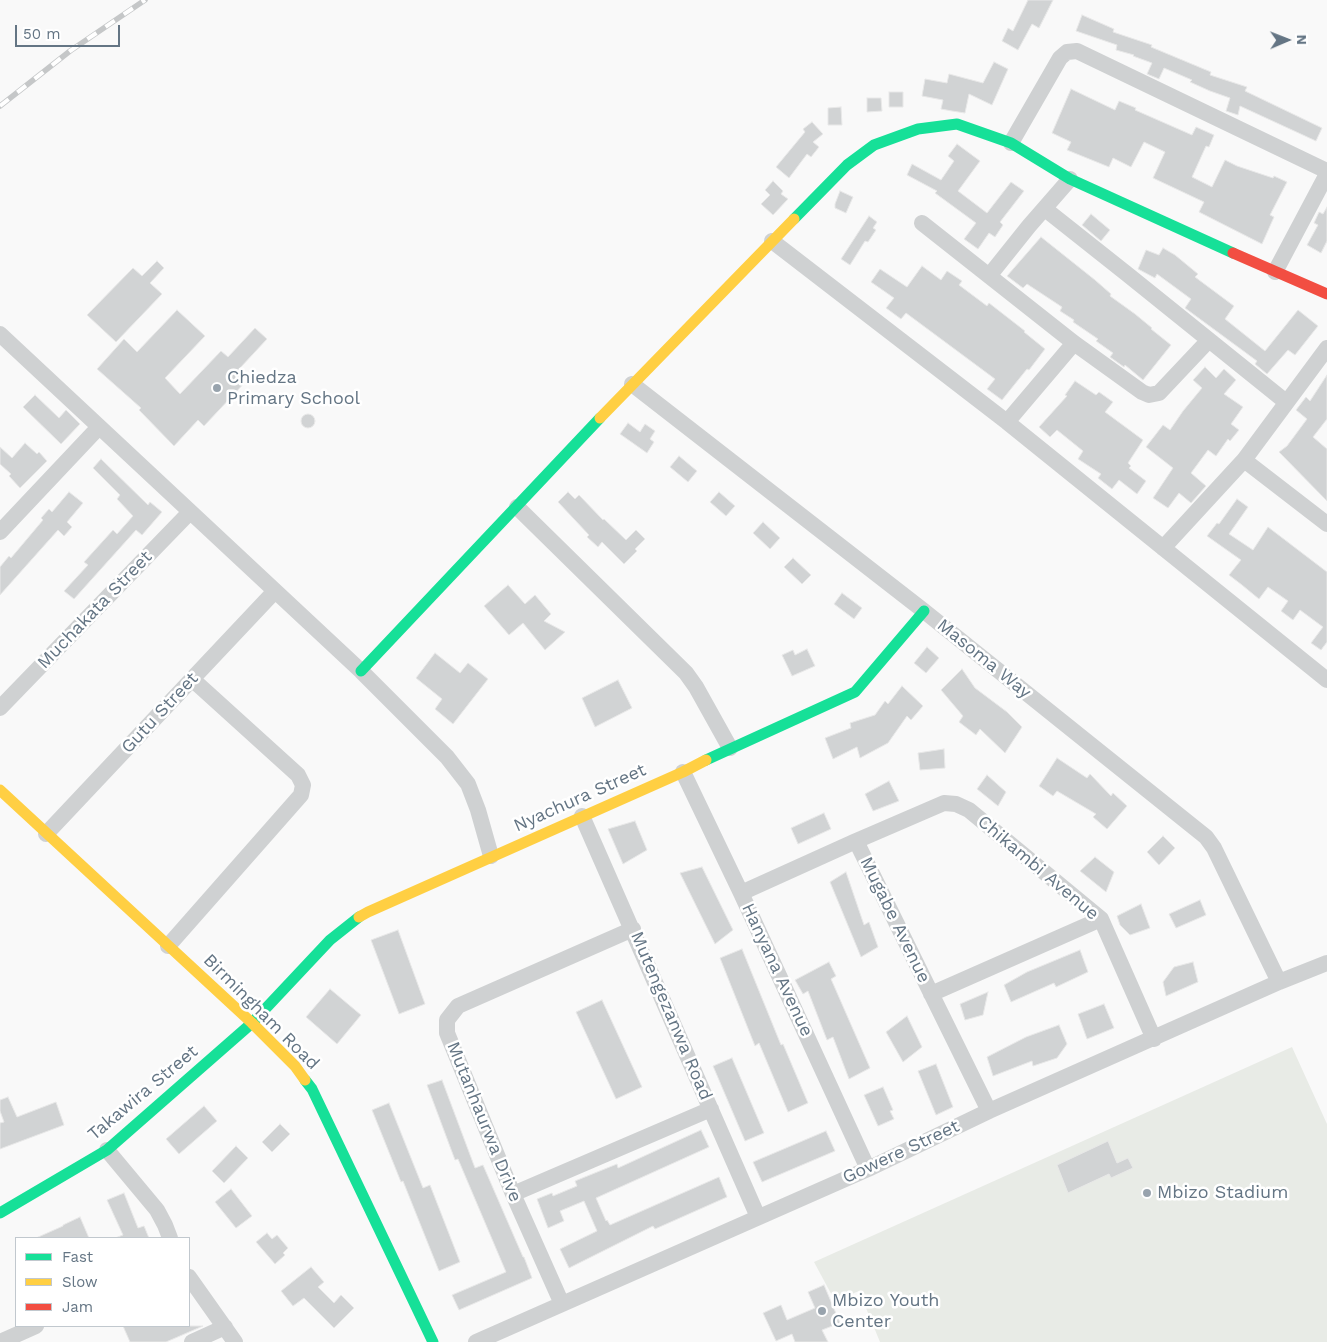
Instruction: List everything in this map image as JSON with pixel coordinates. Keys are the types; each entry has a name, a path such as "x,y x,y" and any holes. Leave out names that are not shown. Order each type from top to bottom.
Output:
{"street":[{"path":"1011,143 1060,58 1067,52 1077,51 1327,172 1275,272"},
{"path":"360,670 632,384 772,241 847,165 874,145 918,129 957,124 1011,143 1070,179 1327,294"},
{"path":"989,276 1070,179"},
{"path":"1044,209 1286,402"},
{"path":"922,223 1074,343 1142,392 1149,395 1159,394 1209,340"},
{"path":"772,241 1007,422 1327,680"},
{"path":"0,334 360,670 447,757 468,784 478,810 491,856"},
{"path":"1007,422 1074,343"},
{"path":"1163,548 1244,460 1327,348"},
{"name":"Masoma Way","path":"632,384 924,610 1206,837 1214,848 1279,982"},
{"path":"0,532 99,428"},
{"path":"1244,460 1326,520"},
{"path":"516,508 686,674 696,687 730,748"},
{"name":"Muchakata Street","path":"0,708 190,512"},
{"name":"Gutu Street","path":"46,834 275,591"},
{"name":"Nyachura Street","path":"252,1023 330,940 350,922 491,856 683,772 730,748 854,692 866,681 924,610"},
{"path":"168,946 301,795 304,785 298,775 192,680"},
{"name":"Hanyana Avenue","path":"683,772 868,1169"},
{"name":"Birmingham Road","path":"0,790 252,1023 295,1066 312,1089 433,1342"},
{"name":"Chikambi Avenue","path":"856,841 944,803 956,804 969,810 1101,918 1154,1038"},
{"name":"Mutengezanwa Road","path":"582,816 758,1218"},
{"name":"Mugabe Avenue","path":"741,893 856,841 989,1112"},
{"path":"931,994 1101,918"},
{"name":"Mutanhaurwa Drive","path":"562,1304 513,1194 447,1033 448,1020 458,1006 633,929"},
{"name":"Gowere Street","path":"476,1342 868,1169 989,1112 1327,962"},
{"name":"Takawira Street","path":"0,1213 107,1150 252,1023"},
{"path":"513,1194 711,1109"},
{"path":"107,1150 157,1210 170,1237"},
{"path":"190,1278 234,1342"},
{"path":"0,1342 34,1327"},
{"path":"192,1342 225,1327"}],"shaded area":[{"name":"Mbizo Stadium","path":"1292,1047 1327,1124 1327,1342 880,1342 859,1291 835,1301 814,1262"}],"building":[{"path":"1028,0 1053,0 1039,28 1032,24 1018,50 1002,41 1008,28 1013,31"},
{"path":"1082,15 1114,29 1113,32 1152,45 1151,47 1211,72 1210,75 1247,87 1245,91 1322,128 1316,141 1240,106 1238,115 1226,111 1230,98 1190,82 1192,80 1164,68 1159,79 1147,74 1152,63 1116,50 1117,45 1076,31"},
{"path":"994,62 1008,69 992,105 969,94 965,113 941,109 943,100 922,96 925,79 947,83 949,74 983,83"},
{"path":"1071,89 1115,110 1119,101 1192,135 1196,127 1214,135 1209,147 1206,146 1192,177 1212,187 1225,160 1237,166 1273,178 1274,176 1287,182 1270,215 1274,217 1262,244 1199,212 1204,202 1153,178 1165,152 1144,142 1131,167 1113,158 1109,167 1067,150 1071,142 1052,133"},
{"path":"889,92 903,92 903,107 889,107"},
{"path":"867,98 881,98 882,111 867,112"},
{"path":"841,107 842,125 828,125 828,108"},
{"path":"812,122 823,134 813,142 819,147 811,157 807,154 789,178 776,167 805,132 803,129"},
{"path":"957,144 980,161 958,191 987,213 1011,182 1024,191 1000,222 1003,225 995,237 989,233 978,249 964,239 976,223 935,193 937,191 907,175 912,164 941,180 954,161 948,156"},
{"path":"773,181 783,191 781,194 788,199 773,215 761,204 770,195 765,190"},
{"path":"840,191 853,197 846,213 835,208"},
{"path":"1327,207 1327,241 1321,253 1307,245 1318,225 1314,223 1319,212 1323,214"},
{"path":"1091,214 1110,230 1101,241 1082,225"},
{"path":"869,216 877,222 873,228 876,230 868,242 865,241 850,265 841,259"},
{"path":"1041,237 1171,345 1143,380 1125,365 1124,367 1110,357 1113,353 1096,341 1098,339 1060,311 1062,307 1027,284 1023,288 1007,276"},
{"path":"1163,248 1175,255 1198,274 1195,277 1234,306 1225,319 1265,351 1298,310 1318,326 1295,355 1288,350 1267,374 1255,364 1257,361 1185,308 1191,299 1157,274 1155,278 1138,269 1146,250 1159,255"},
{"path":"157,261 164,268 150,283 162,294 116,342 87,315 133,268 142,276"},
{"path":"922,266 941,280 947,271 962,281 959,285 987,306 989,303 1045,349 1002,400 987,389 995,379 906,313 901,319 886,308 894,298 871,282 880,269 907,287"},
{"path":"177,310 205,336 165,378 180,394 221,351 228,357 255,328 267,339 240,368 250,377 204,426 198,420 174,446 139,410 141,408 97,369 124,339 137,352"},
{"path":"1205,367 1216,378 1224,369 1236,380 1224,394 1243,407 1231,424 1239,430 1230,441 1228,439 1216,456 1208,450 1191,473 1206,486 1191,503 1179,493 1168,508 1153,498 1173,468 1146,447 1163,425 1170,430 1202,388 1193,380"},
{"path":"1327,375 1327,419 1313,437 1327,449 1327,501 1279,452 1287,446 1307,419 1296,410 1306,397 1310,401"},
{"path":"1075,381 1096,395 1099,392 1113,402 1105,412 1143,440 1128,463 1131,466 1129,468 1146,481 1137,494 1119,480 1112,489 1098,478 1101,474 1078,459 1083,451 1057,430 1050,437 1039,427 1067,396 1065,395"},
{"path":"35,395 59,418 66,410 80,424 61,444 23,407"},
{"path":"305,414 311,414 315,421 311,428 305,428 301,424 301,418"},
{"path":"628,423 640,432 645,424 655,431 650,439 654,442 647,453 620,434"},
{"path":"25,443 37,454 39,452 47,461 20,488 9,476 11,474 0,464 0,447 12,458"},
{"path":"679,456 697,471 688,482 670,467"},
{"path":"101,459 148,505 150,502 162,512 142,535 136,530 74,599 64,591 88,565 84,562 113,530 117,534 133,516 117,499 120,495 93,468"},
{"path":"69,492 83,503 67,522 72,527 64,536 58,530 0,595 0,567 9,556 11,558 43,520 41,518 49,509 52,512"},
{"path":"568,492 575,499 579,495 626,540 636,530 645,539 635,549 637,551 624,564 602,542 598,547 587,537 589,535 558,502"},
{"path":"719,492 735,506 726,516 710,502"},
{"path":"1237,499 1248,507 1229,534 1253,550 1268,527 1327,572 1327,642 1321,650 1311,643 1323,627 1300,610 1293,620 1281,611 1288,601 1268,587 1259,599 1229,575 1241,560 1207,536 1217,523 1219,524"},
{"path":"763,522 780,538 770,549 753,533"},
{"path":"793,558 811,575 802,584 784,567"},
{"path":"508,585 525,604 535,595 551,614 544,621 565,632 545,650 523,623 509,635 484,606"},
{"path":"842,593 862,608 854,619 834,604"},
{"path":"927,647 939,658 926,673 914,663"},
{"path":"807,649 815,666 792,676 782,655 793,650 795,655"},
{"path":"435,653 460,673 468,663 488,679 453,724 435,709 442,699 416,678"},
{"path":"962,669 975,688 1007,712 1022,727 1005,753 980,729 976,735 959,722 963,716 941,690"},
{"path":"618,680 632,708 595,727 582,698"},
{"path":"902,686 923,706 911,720 907,716 888,743 860,758 857,747 833,759 825,738 851,728 850,723 875,715 885,701 888,704"},
{"path":"944,749 945,768 920,770 918,753"},
{"path":"1057,758 1087,778 1090,774 1111,796 1113,793 1127,806 1107,829 1093,817 1096,814 1057,791 1053,796 1039,786"},
{"path":"987,775 1006,792 998,806 977,789"},
{"path":"889,781 899,801 873,811 865,794"},
{"path":"824,813 831,829 798,844 791,828"},
{"path":"635,821 647,850 623,864 608,829"},
{"path":"1163,836 1175,848 1159,865 1147,852"},
{"path":"1095,857 1114,872 1106,892 1080,871"},
{"path":"702,867 733,930 715,944 680,873"},
{"path":"846,872 864,925 869,922 878,947 861,957 830,882"},
{"path":"1200,900 1206,915 1176,928 1169,914"},
{"path":"1141,904 1150,928 1130,935 1120,925 1117,916"},
{"path":"398,930 425,1004 399,1014 371,940"},
{"path":"742,949 781,1045 783,1044 808,1103 788,1112 759,1043 755,1046 720,958"},
{"path":"1080,950 1088,972 1056,987 1054,983 1011,1002 1004,985 1027,972"},
{"path":"829,962 836,976 831,979 870,1068 849,1079 833,1037 827,1040 808,991 803,994 795,980"},
{"path":"1193,962 1198,982 1166,996 1163,982 1174,967"},
{"path":"330,989 361,1015 337,1044 306,1017"},
{"path":"988,992 983,1015 965,1020 960,1004"},
{"path":"602,1000 642,1087 616,1099 576,1012"},
{"path":"1104,1004 1114,1028 1087,1039 1078,1014"},
{"path":"907,1016 922,1047 903,1062 886,1032"},
{"path":"1059,1025 1067,1044 1057,1058 1033,1066 1032,1061 993,1076 987,1057 1026,1037"},
{"path":"732,1058 764,1133 745,1141 713,1066"},
{"path":"936,1064 953,1107 936,1115 918,1071"},
{"path":"442,1080 475,1168 483,1165 532,1278 459,1310 452,1295 506,1272 458,1159 455,1160 427,1085"},
{"path":"883,1087 893,1110 890,1111 894,1119 878,1126 864,1095"},
{"path":"8,1097 17,1117 56,1102 64,1125 0,1149 0,1123 4,1122 0,1111 0,1100"},
{"path":"389,1103 423,1188 430,1185 460,1262 439,1271 372,1110"},
{"path":"204,1106 217,1121 179,1154 166,1139"},
{"path":"280,1124 290,1134 272,1152 262,1142"},
{"path":"701,1130 709,1147 596,1198 606,1221 610,1225 719,1177 727,1197 655,1229 653,1226 569,1268 560,1249 597,1231 584,1201 560,1211 564,1221 548,1228 537,1199 552,1193 553,1196 577,1186 575,1181 617,1164 618,1168"},
{"path":"826,1131 835,1151 762,1182 753,1162"},
{"path":"1108,1141 1117,1163 1128,1158 1133,1168 1111,1178 1109,1174 1068,1193 1057,1165"},
{"path":"236,1146 248,1158 224,1183 212,1171"},
{"path":"231,1189 252,1216 236,1228 215,1202"},
{"path":"124,1193 138,1228 144,1226 149,1237 118,1237 123,1235 107,1200"},
{"path":"80,1217 89,1237 38,1237"},
{"path":"267,1233 272,1239 277,1235 288,1248 283,1253 285,1255 275,1264 256,1242"},
{"path":"311,1267 324,1282 318,1287 334,1303 341,1295 354,1308 334,1328 304,1298 293,1306 281,1291"},
{"name":"Mbizo Youth Center","path":"824,1285 840,1323 822,1330 828,1342 795,1342 792,1334 776,1341 763,1313 781,1305 787,1320 815,1308 808,1292"},
{"path":"203,1326 166,1342 130,1342 123,1327"}],"railway":[{"path":"0,106 70,51 145,0"}],"traffic: fast":[{"path":"794,219 847,165 874,145 918,129 957,124 1011,143 1070,179 1233,253"},
{"path":"361,671 600,418"},
{"path":"706,760 855,692 924,611"},
{"path":"0,1213 107,1150 252,1023 330,940 359,917"},
{"path":"305,1080 312,1089 433,1342"}],"traffic: slow":[{"path":"600,418 794,219"},
{"path":"359,917 706,760"},
{"path":"0,790 252,1023 295,1066 305,1080"}],"traffic: jam":[{"path":"1233,253 1327,294"}],"place":[{"name":"Chiedza Primary School","path":"217,388"},
{"name":"Mbizo Stadium","path":"1147,1193"},
{"name":"Mbizo Youth Center","path":"822,1311"}]}
